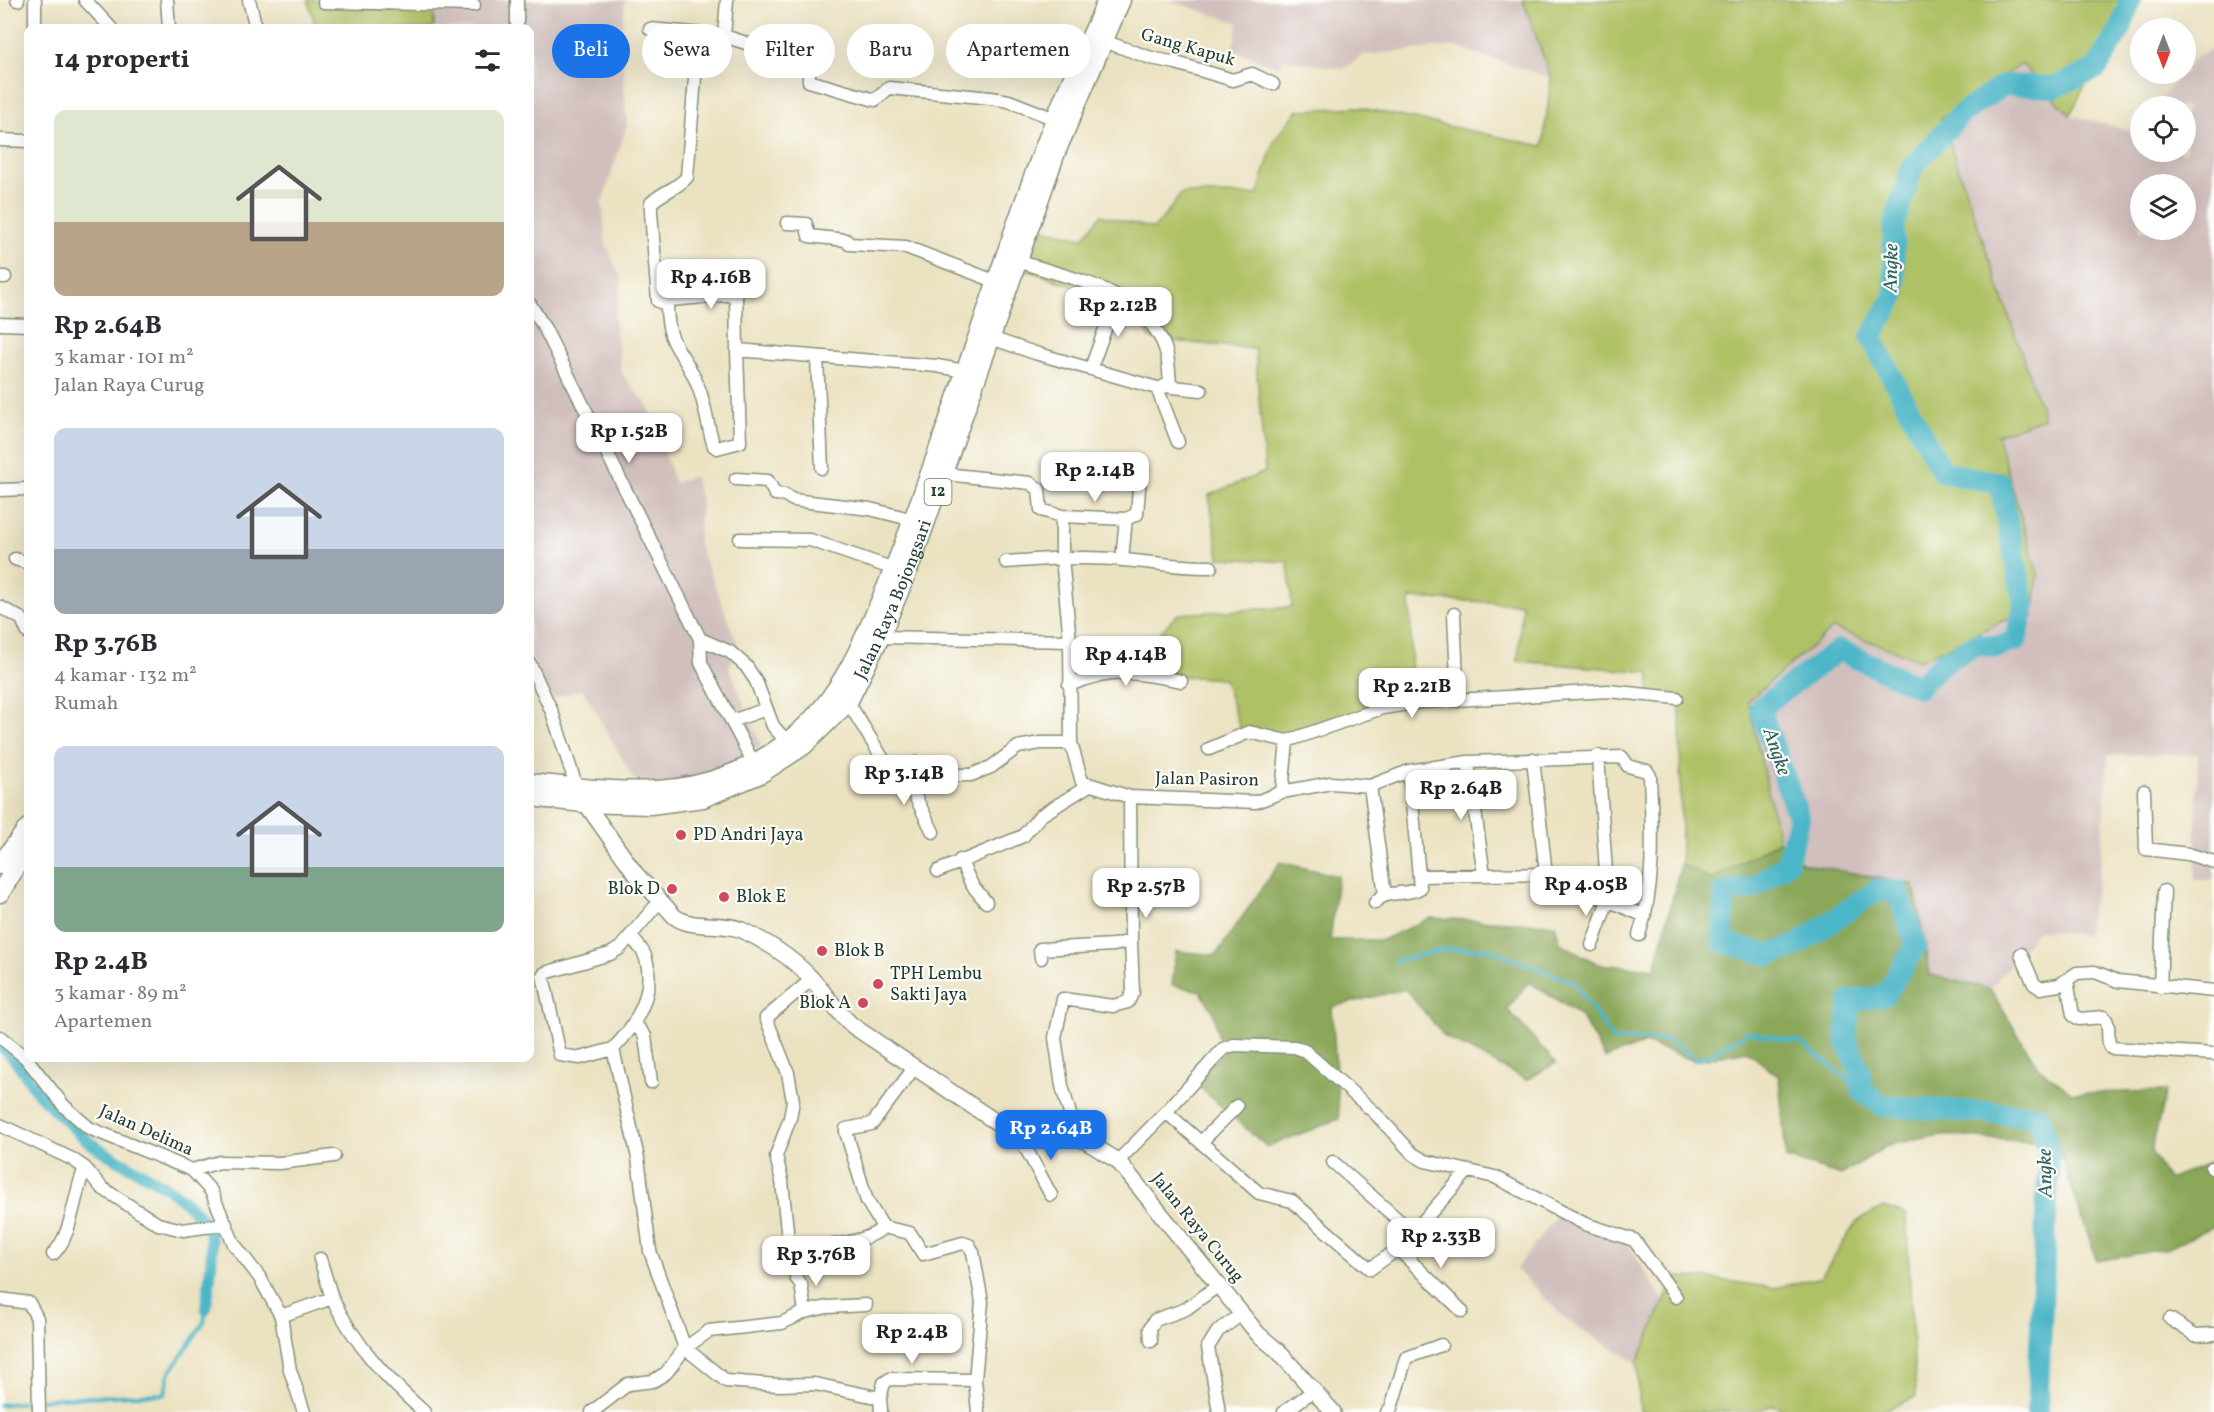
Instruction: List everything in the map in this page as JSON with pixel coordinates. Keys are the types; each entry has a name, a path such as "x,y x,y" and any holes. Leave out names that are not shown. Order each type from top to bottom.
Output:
{"highway":[{"name":"Jalan Raya Bojongsari","path":"534,797 675,790 716,779 753,762 787,741 818,714 845,677 894,569 985,336 1018,261 1097,38 1107,0"},
{"name":"Jalan Raya Bojongsari","path":"985,336 997,282 1055,119 1097,38 1121,0"},
{"name":"Jalan Raya Bojongsari","path":"534,784 580,795 673,804 722,792 760,774 803,746 848,702 880,637 945,474 971,372"},
{"path":"0,865 24,833"},
{"path":"0,893 24,854"}],"main road":[{"name":"Jalan Raya Curug","path":"580,795 659,902 683,922 723,925 742,930 776,949 812,979 843,1017 914,1068 996,1122 1022,1131 1063,1133 1089,1142 1118,1161 1242,1314 1333,1412"}],"street":[{"path":"34,0 35,24"},
{"path":"86,0 107,24"},
{"path":"167,0 169,24"},
{"path":"249,0 255,24"},
{"path":"517,0 517,24"},
{"path":"725,24 728,0"},
{"path":"324,2 474,6"},
{"name":"Gang Kapuk","path":"1097,38 1163,62 1176,63 1233,80 1252,74 1273,84"},
{"path":"732,39 749,44 805,53 809,59 809,81 813,84 875,100 889,88 991,98 1010,101 1055,119"},
{"path":"658,301 651,203 660,195 676,188 687,177 695,78"},
{"path":"0,140 24,141"},
{"path":"787,223 806,224 809,236 846,240 849,244 906,247 997,282"},
{"path":"1018,261 1086,283 1130,302 1142,311 1156,330 1166,350 1170,385"},
{"path":"736,294 740,442 717,448 712,441 693,372 672,343 667,305 658,301 736,294"},
{"path":"1091,368 1117,296"},
{"path":"534,311 700,639 701,663 753,762"},
{"path":"0,324 24,324"},
{"path":"985,336 1157,388 1170,385 1201,390"},
{"path":"736,350 971,372"},
{"path":"817,357 822,468"},
{"path":"1157,388 1178,442"},
{"path":"945,474 1030,483 1039,489 1041,510 1062,516 1126,519 1137,514 1140,475"},
{"path":"736,479 768,481 775,494 785,495 793,500 870,509 914,520"},
{"path":"0,490 24,489"},
{"path":"938,871 1023,836 1040,816 1088,786 1079,777 1071,743 1070,641 1062,558 1062,516"},
{"path":"1122,560 1126,519"},
{"path":"740,539 810,540 894,569"},
{"path":"1006,562 1062,558 1122,560 1169,567 1211,567"},
{"path":"15,559 24,562"},
{"path":"0,607 22,619 24,624"},
{"path":"1454,614 1458,700"},
{"path":"880,637 1070,641"},
{"path":"700,639 730,652 746,666 756,681 773,726 787,741"},
{"path":"1069,685 1103,673 1124,672 1181,681"},
{"path":"534,673 552,712 580,795"},
{"path":"1209,749 1249,732 1287,741 1382,708 1420,702 1608,691 1677,698"},
{"path":"848,702 886,764 901,768 916,763 941,775 971,775 991,767 1018,747 1040,743 1071,743"},
{"path":"732,721 766,709"},
{"path":"1282,792 1287,741"},
{"path":"1592,945 1608,900 1598,756"},
{"path":"1385,895 1370,786 1409,771 1468,762 1622,757 1628,766 1647,771 1650,776 1653,846 1645,916 1639,935"},
{"path":"1533,759 1546,874"},
{"path":"1468,762 1484,875"},
{"path":"901,768 933,831"},
{"path":"1375,903 1385,895 1414,892 1420,888 1409,771"},
{"name":"Jalan Pasiron","path":"1088,786 1130,797 1256,802 1282,792 1331,783 1370,786"},
{"path":"2144,790 2146,849 2188,854 2214,862"},
{"name":"Jalan Pasiron","path":"1063,1133 1070,1114 1062,1086 1055,1038 1065,998 1113,1006 1128,1002 1133,992 1130,797"},
{"path":"960,860 974,888 986,902"},
{"path":"1419,876 1546,874 1645,916"},
{"path":"2160,987 2164,891"},
{"path":"630,936 643,951 647,968 647,980 635,1024 613,1049 580,1058 560,1055 543,976 545,973 610,954 630,936 659,902"},
{"path":"1041,957 1040,949 1114,945 1131,941"},
{"path":"2021,954 2034,984 2040,988 2049,988 2077,973 2095,972 2118,981 2214,991"},
{"path":"812,979 766,1018 788,1073 793,1101 790,1118 776,1156 782,1181 786,1250 865,1238 879,1232 883,1227"},
{"path":"2067,980 2073,1015 2079,1019 2104,1017 2108,1022 2111,1048 2214,1054"},
{"path":"635,1024 646,1042 651,1082"},
{"name":"Jalan Delima","path":"0,1036 24,1056"},
{"path":"1118,1161 1227,1047 1295,1047 1314,1057 1413,1154 1425,1161 1502,1179 1585,1224 1634,1240 1676,1297"},
{"path":"613,1049 638,1158 650,1251 685,1348 726,1381 745,1381 778,1386 815,1384 880,1398"},
{"name":"Jalan Delima","path":"29,1062 64,1106 89,1128 192,1170 211,1191 215,1226 260,1278 281,1316 290,1370 304,1412"},
{"path":"914,1068 872,1124 846,1128 867,1201 883,1227 910,1233 923,1254 963,1243 969,1245 975,1260 982,1302 975,1380 978,1412"},
{"path":"1201,1142 1237,1106"},
{"path":"1166,1112 1259,1193 1292,1202 1370,1269 1398,1249 1467,1172"},
{"path":"0,1125 57,1151 85,1168 102,1188 158,1224 183,1230 215,1226"},
{"path":"1022,1131 1023,1143 1051,1195"},
{"path":"192,1170 220,1162 276,1163 334,1156"},
{"path":"1333,1162 1412,1232"},
{"path":"53,1254 66,1238 77,1187 85,1168"},
{"path":"1398,1249 1462,1311"},
{"path":"320,1259 332,1298 368,1357 384,1376 424,1412"},
{"path":"796,1278 801,1284 805,1312"},
{"path":"1151,1341 1150,1328 1155,1320 1186,1309 1219,1285"},
{"path":"281,1316 332,1298"},
{"path":"0,1299 26,1301 33,1307 37,1318 40,1410"},
{"path":"592,1412 628,1384 653,1381 666,1373 685,1348 709,1331 782,1323 805,1312 827,1306 866,1305"},
{"path":"1219,1412 1208,1347 1218,1331 1242,1314"},
{"path":"2170,1319 2195,1335 2214,1334"},
{"path":"1387,1412 1391,1408 1406,1358 1441,1345"},
{"path":"881,1412 880,1398 884,1383 891,1379 975,1380"},
{"path":"1284,1412 1313,1390"}],"shaded area":[{"path":"433,0 625,0 623,24 552,24 552,78 624,78 627,125 602,203 606,244 622,281 614,316 622,374 648,406 675,483 694,476 701,500 698,543 738,645 729,667 761,746 727,765 678,786 640,790 583,689 551,699 534,663 534,24 434,24"},
{"path":"1166,0 1523,0 1551,78 1453,46 1363,55 1344,69 1283,59 1279,67 1232,50 1239,23"},
{"path":"2214,48 2214,880 2195,880 2198,754 2108,755 2100,872 2085,935 2038,930 1990,989 1930,975 1914,885 1801,863 1779,841 1748,701 1833,628 1920,660 2002,621 2033,617 2038,574 1997,435 2044,417 1941,118 2023,64 2070,115 2130,131 2130,162 2196,162 2196,96 2163,96 2174,84 2196,84 2196,56"},
{"path":"1556,1216 1626,1241 1665,1303 1637,1363 1566,1320 1516,1269"}],"green space":[{"path":"308,0 433,0 434,24 315,24"},
{"path":"1523,0 2129,0 2070,115 2022,64 1941,118 2044,418 1997,435 2038,574 2033,617 2002,621 1920,660 1833,628 1748,701 1779,841 1711,880 1681,864 1680,698 1649,698 1650,672 1518,661 1522,604 1410,598 1412,697 1289,738 1241,731 1224,679 1163,675 1145,648 1178,614 1292,607 1288,562 1219,558 1209,495 1265,472 1255,349 1151,339 1129,304 1023,269 1043,229 1083,238 1101,215 1154,229 1182,193 1257,195 1275,139 1298,110 1357,107 1543,146 1551,78"},
{"path":"1779,841 1802,863 1914,885 1930,975 1990,989 2038,1067 2072,1093 2166,1091 2151,1152 2168,1179 2214,1161 2214,1226 2169,1248 2097,1261 2057,1144 1941,1135 1888,1145 1841,1175 1786,1158 1779,1077 1747,1051 1695,1061 1646,1043 1605,1058 1580,1015 1529,982 1507,1009 1556,1063 1526,1080 1445,1037 1405,989 1332,1007 1339,1119 1267,1147 1196,1084 1221,1049 1213,1011 1200,991 1172,985 1176,951 1216,955 1280,862 1338,876 1330,940 1382,940 1430,918 1555,924 1560,943 1598,964 1655,969 1681,864 1711,880"},
{"path":"1883,1207 1906,1214 1916,1397 1880,1412 1791,1412 1773,1405 1754,1412 1640,1412 1637,1363 1675,1277 1706,1278 1775,1288 1821,1277 1857,1221"}],"waterway":[{"name":"Angke","path":"2037,1412 2049,1153 2039,1116 1883,1106 1862,1091 1860,1072 1846,1040 1850,1001 1885,995 1916,946 1898,891 1877,890 1797,945 1769,955 1723,942 1724,893 1753,888 1787,863 1799,819 1760,708 1839,650 1919,687 1942,663 1977,644 1996,647 2016,641 2024,605 2000,483 1942,472 1871,337 1895,296 1893,228 1913,166 1961,114 2004,85 2056,87 2097,68 2121,28 2130,0"},
{"path":"1395,961 1447,949 1489,949 1575,983 1613,1040 1668,1040 1699,1060 1749,1032 1802,1043 1862,1091"},
{"path":"0,1046 17,1062 40,1095 79,1133 95,1146 163,1185 194,1210 210,1234 211,1266 206,1308"},
{"path":"0,1405 59,1398 165,1394 169,1374 204,1322 206,1308"}],"place":[{"name":"PD Andri Jaya","path":"681,835"},
{"name":"Blok D","path":"672,889"},
{"name":"Blok E","path":"724,897"},
{"name":"Blok B","path":"822,951"},
{"name":"TPH Lembu Sakti Jaya","path":"878,984"},
{"name":"Blok A","path":"863,1003"}]}
